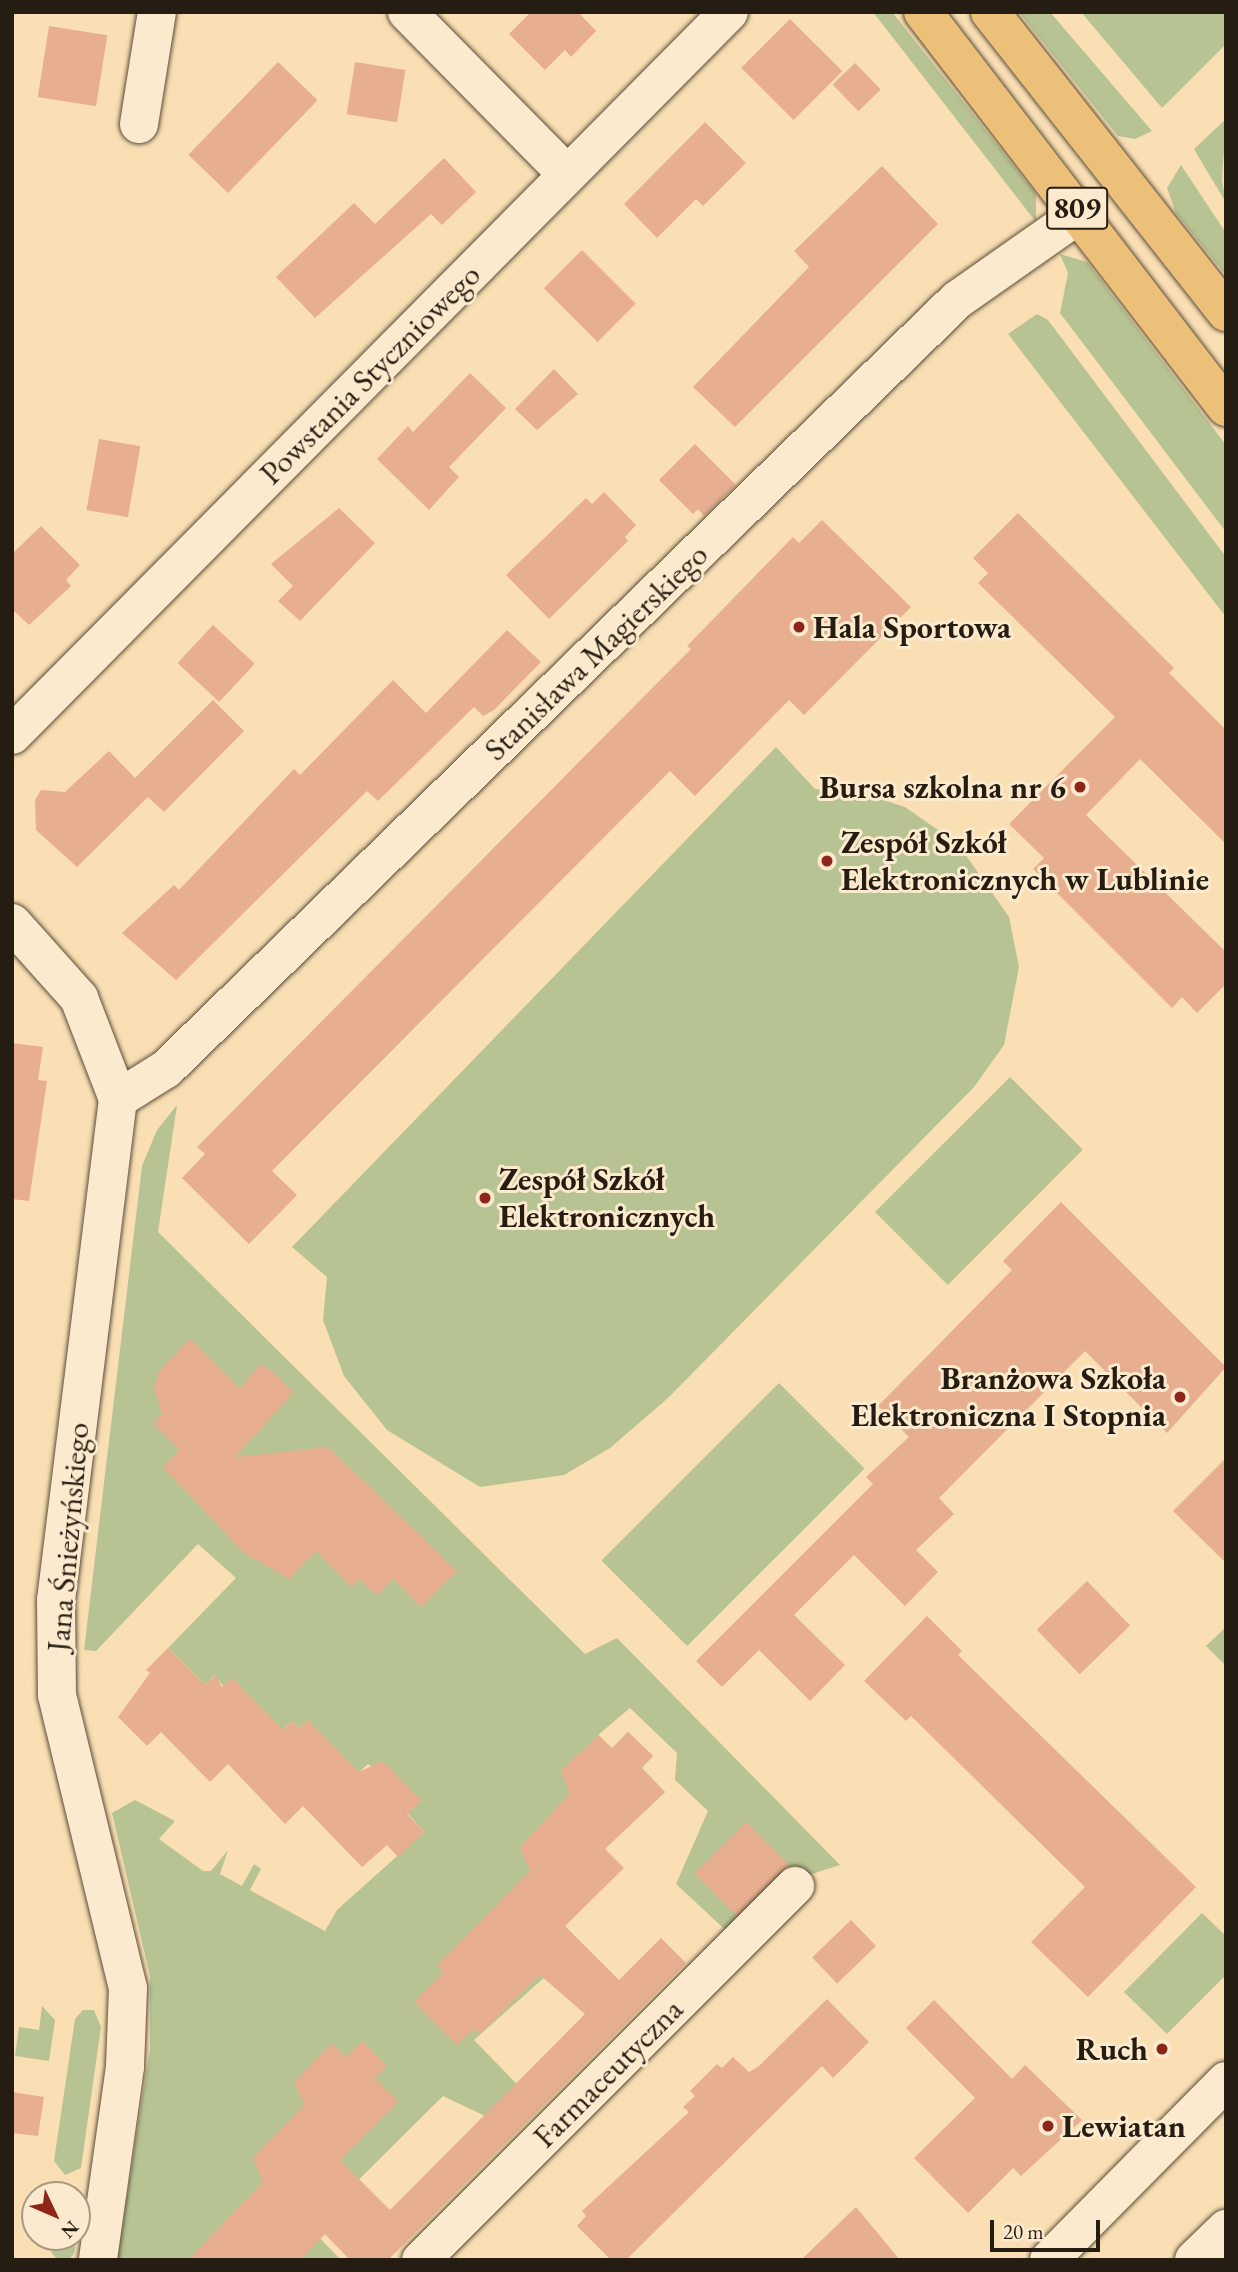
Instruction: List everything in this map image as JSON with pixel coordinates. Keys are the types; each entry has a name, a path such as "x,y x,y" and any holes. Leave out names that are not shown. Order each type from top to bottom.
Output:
{"main road":[{"name":"809","path":"923,12 1081,213 1226,407"},
{"name":"809","path":"989,12 1226,312"}],"street":[{"path":"139,124 157,12"},
{"path":"407,12 567,174"},
{"name":"Powstania Styczniowego","path":"12,735 729,12"},
{"name":"Stanisława Magierskiego","path":"117,1099 166,1069 957,300 1081,213"},
{"name":"Jana Śnieżyńskiego","path":"12,923 79,998 117,1099 56,1600 57,1695 128,1988 125,2067 98,2260"},
{"name":"Farmaceutyczna","path":"421,2260 795,1885"},
{"path":"1049,2260 1226,2081"},
{"path":"1195,2260 1226,2230"}],"green space":[{"path":"873,12 892,12 1036,194 1036,222"},
{"path":"1019,12 1050,12 1152,131 1135,139 1118,136"},
{"path":"1081,12 1226,12 1226,44 1162,108"},
{"path":"1226,119 1222,180 1226,203 1194,149"},
{"path":"1181,165 1226,233 1226,275 1176,213 1167,188"},
{"path":"1060,254 1087,262 1226,445 1226,532 1060,313 1068,273"},
{"path":"1037,314 1048,320 1226,557 1226,617 1008,334"},
{"path":"776,747 815,789 862,793 905,807 958,844 1009,917 1019,967 1004,1045 974,1087 668,1398 610,1448 564,1475 480,1487 387,1430 344,1376 323,1320 327,1277 292,1247"},
{"path":"1010,1077 1083,1150 948,1285 875,1212"},
{"path":"177,1105 158,1232 585,1654 617,1638 840,1865 790,1881 733,1937 676,1884 708,1811 675,1780 677,1753 630,1708 598,1735 612,1748 628,1732 653,1756 642,1768 665,1792 627,1828 621,1823 559,1920 582,1944 474,2040 540,2108 508,2140 483,2115 443,2096 310,2228 341,2260 117,2260 150,2049 150,1976 112,1813 135,1800 175,1821 159,1839 203,1871 211,1871 228,1850 220,1874 242,1886 254,1864 261,1869 250,1890 325,1931 337,1910 424,1832 407,1813 421,1800 368,1764 344,1787 308,1720 299,1728 292,1721 269,1744 268,1715 232,1678 223,1686 215,1675 205,1685 168,1648 236,1578 198,1544 96,1651 84,1650 142,1166 157,1130"},
{"path":"779,1383 865,1469 687,1646 602,1560"},
{"path":"1226,1627 1226,1666 1206,1646"},
{"path":"1202,1913 1226,1936 1226,1975 1167,2034 1124,1992"},
{"path":"42,2006 55,2020 49,2061 15,2056 19,2027 39,2030"},
{"path":"83,2010 94,2010 101,2027 81,2168 65,2175 54,2161 75,2019"},
{"path":"52,2251 74,2251 63,2260"}],"building":[{"path":"531,12 578,12 596,31 571,57 565,50 545,70 509,34"},
{"path":"790,19 842,71 794,120 741,68"},
{"path":"49,26 107,35 96,106 38,97"},
{"path":"278,62 318,100 228,193 188,155"},
{"path":"355,62 405,70 397,122 347,114"},
{"path":"855,63 881,90 858,111 833,85"},
{"path":"705,122 746,163 703,206 696,199 657,238 624,204"},
{"path":"444,158 476,192 442,225 431,214 315,318 276,277 354,203 375,224"},
{"path":"882,166 938,224 735,427 693,387 809,267 794,251"},
{"path":"582,250 636,304 598,342 544,288"},
{"path":"554,369 578,394 537,430 515,409"},
{"path":"470,373 506,408 449,467 459,477 429,510 377,459 408,426 413,432"},
{"path":"99,439 140,446 128,517 86,510"},
{"path":"695,444 736,485 704,516 698,509 693,514 659,480"},
{"path":"604,492 636,525 625,537 628,541 549,619 506,575 586,498 592,504"},
{"path":"339,508 375,543 300,621 278,601 293,586 271,564"},
{"name":"Bursa szkolna nr 6","path":"1018,513 1174,668 1169,673 1226,730 1226,844 1140,759 1086,815 1226,952 1226,984 1197,1013 1182,997 1172,1008 1033,869 1044,858 1009,824 1115,717 978,583 988,573 973,558"},
{"path":"822,520 911,607 804,715 789,700 695,796 670,771 272,1171 297,1195 249,1244 182,1178 205,1154 197,1147 691,649 687,646 793,537 799,543"},
{"path":"41,526 80,565 66,580 71,586 29,625 12,609 12,554"},
{"path":"213,625 255,664 219,702 178,663"},
{"path":"507,630 541,662 494,710 483,716 474,707 378,801 367,791 176,980 122,933 174,885 179,890 294,769 300,775 393,680 426,713"},
{"path":"213,700 244,731 164,812 148,797 77,867 36,830 35,800 41,790 65,792 109,751 135,778"},
{"path":"12,1043 43,1047 38,1080 47,1081 29,1201 12,1199"},
{"path":"1061,1202 1226,1367 1167,1433 1085,1351 939,1498 954,1514 916,1550 938,1572 905,1606 854,1555 794,1615 845,1665 810,1701 759,1650 722,1687 696,1661 873,1484 866,1477 909,1437 878,1406 1012,1270 1003,1261"},
{"path":"190,1339 240,1388 262,1363 294,1392 235,1457 328,1447 457,1571 421,1607 393,1579 377,1596 359,1579 352,1587 316,1551 289,1579 243,1552 163,1467 180,1450 153,1424 162,1414 154,1388 159,1371"},
{"path":"1226,1458 1226,1563 1173,1511"},
{"path":"1087,1581 1130,1626 1080,1674 1037,1630"},
{"path":"927,1616 962,1651 958,1655 1196,1887 1088,1997 1031,1942 1085,1887 911,1716 906,1721 864,1681"},
{"path":"168,1648 205,1685 216,1675 222,1687 232,1678 283,1730 292,1721 299,1728 308,1720 359,1772 383,1761 421,1800 407,1814 424,1832 398,1857 387,1845 362,1867 303,1806 285,1824 228,1764 210,1782 161,1732 147,1746 118,1717 150,1673 146,1670"},
{"path":"628,1732 653,1756 641,1768 665,1792 605,1849 624,1868 565,1926 619,1980 661,1938 686,1963 388,2260 350,2260 325,2234 300,2260 188,2260 263,2182 253,2158 304,2105 294,2082 332,2043 346,2057 362,2041 387,2066 375,2078 398,2102 340,2160 390,2210 585,2014 540,1975 480,2034 474,2029 457,2045 414,2002 444,1972 437,1965 530,1871 520,1847 570,1794 561,1771 599,1735 612,1749"},
{"path":"746,1822 789,1865 738,1917 694,1874"},
{"path":"851,1920 876,1946 837,1983 812,1958"},
{"path":"827,1999 869,2042 833,2078 822,2066 626,2260 611,2260 577,2226 586,2216 582,2211 689,2112 683,2107 695,2096 690,2091 717,2064 722,2068 733,2057 749,2072 759,2066"},
{"path":"934,2000 1012,2079 1025,2065 1082,2120 1021,2176 1013,2168 968,2213 914,2158 975,2098 906,2028"},
{"path":"12,2092 44,2097 38,2136 12,2133"},
{"path":"856,2207 900,2260 801,2260"}],"place":[{"name":"Hala Sportowa","path":"799,627"},
{"name":"Bursa szkolna nr 6","path":"1080,787"},
{"name":"Zespół Szkół Elektronicznych w Lublinie","path":"827,861"},
{"name":"Zespół Szkół Elektronicznych","path":"485,1198"},
{"name":"Branżowa Szkoła Elektroniczna I Stopnia","path":"1180,1397"},
{"name":"Ruch","path":"1162,2049"},
{"name":"Lewiatan","path":"1048,2126"}]}
